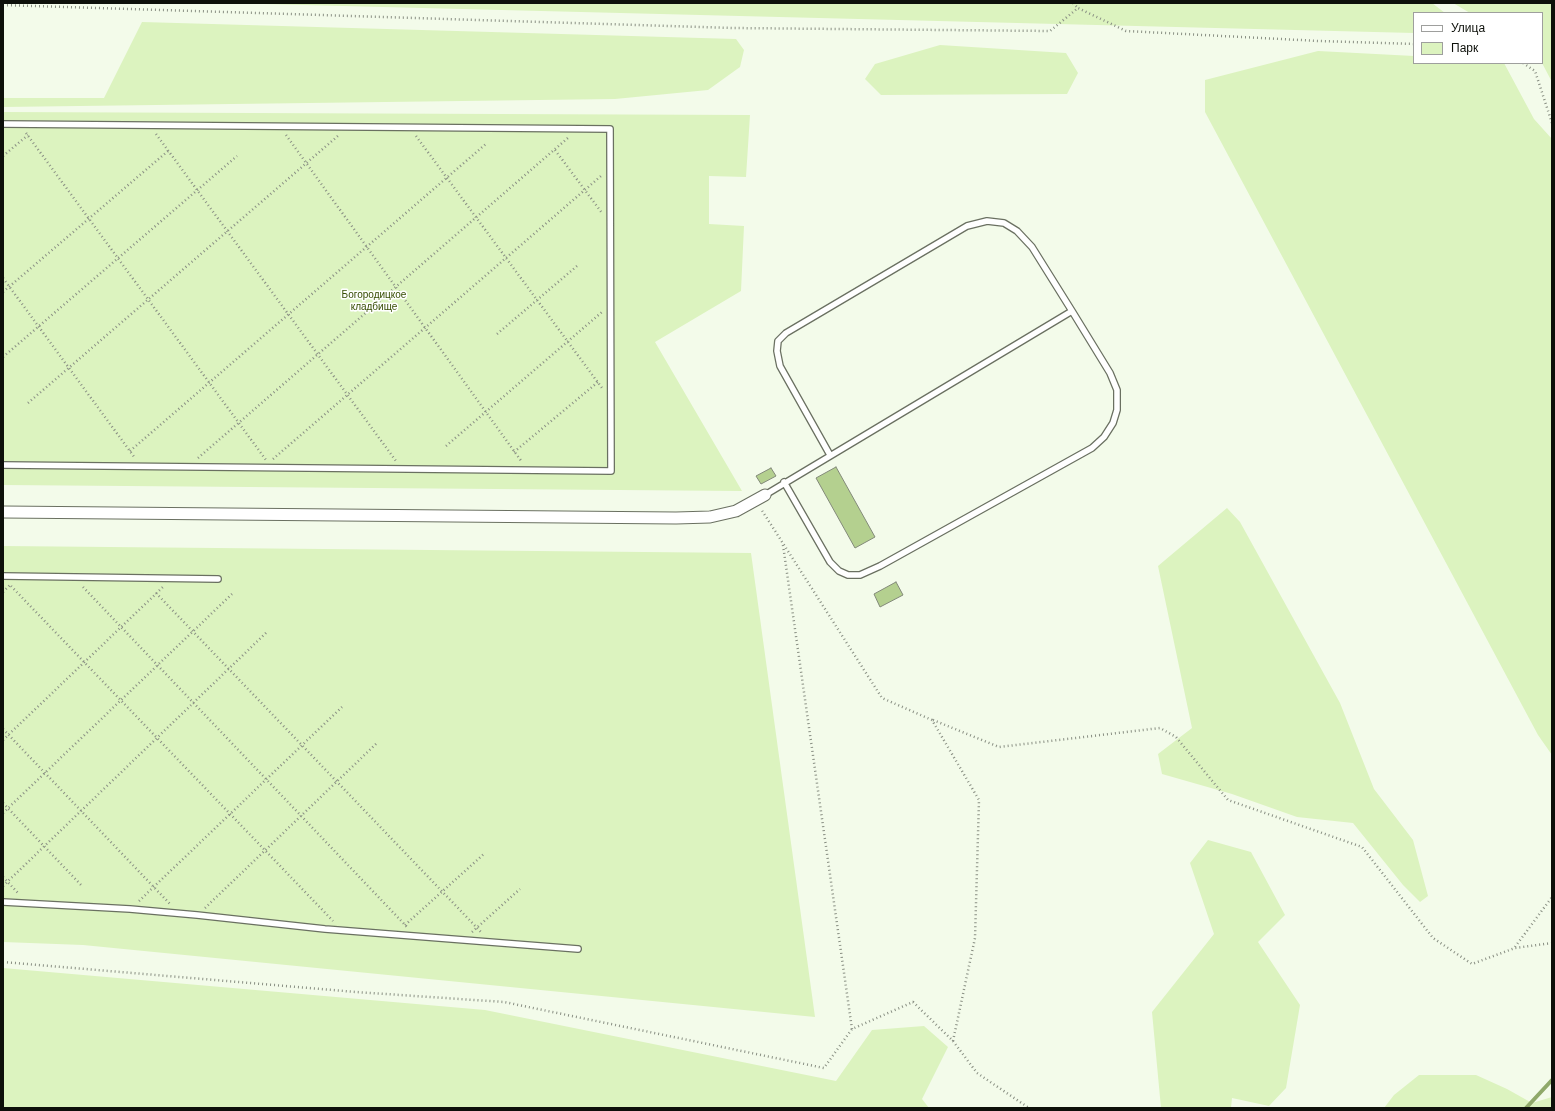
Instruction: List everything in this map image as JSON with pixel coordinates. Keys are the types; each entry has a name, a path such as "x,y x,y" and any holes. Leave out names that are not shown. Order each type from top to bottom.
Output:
{"street":[{"path":"3,512 676,518 710,517 736,511 760,498"}],"lane":[{"path":"3,124 610,129 610,471 3,465"},
{"path":"784,482 830,562 839,571 848,575 860,575 880,566 1092,448 1104,437 1113,423 1117,410 1117,390 1110,373 1032,247 1017,231 1004,223 987,221 967,226 786,333 778,341 777,352 780,366 830,455"},
{"path":"760,498 784,482 1072,311"},
{"path":"3,576 218,579"},
{"path":"3,902 130,909 318,928 578,950"}],"path":[{"path":"1073,3 1078,8 1126,31 1319,41 1413,44"},
{"path":"3,5 732,28 1050,31 1078,8"},
{"path":"1524,64 1535,71 1552,123"},
{"path":"20,124 268,463 610,168"},
{"path":"150,126 402,469"},
{"path":"280,127 528,470"},
{"path":"410,128 610,399"},
{"path":"198,458 579,129"},
{"path":"28,402 340,134"},
{"path":"3,156 28,135"},
{"path":"130,451 487,143"},
{"path":"555,150 610,225"},
{"path":"3,292 168,151"},
{"path":"3,356 237,156"},
{"path":"497,334 577,266"},
{"path":"3,278 141,467"},
{"path":"446,446 607,308"},
{"path":"514,452 598,382"},
{"path":"760,498 782,542 882,698 999,747 1160,728 1176,736 1228,800 1362,847 1433,938 1472,964 1515,948 1552,943"},
{"path":"782,542 852,1030"},
{"path":"3,740 172,578"},
{"path":"10,584 334,922"},
{"path":"83,587 415,936"},
{"path":"156,593 491,943"},
{"path":"3,813 232,594"},
{"path":"3,886 268,630"},
{"path":"130,909 342,707"},
{"path":"932,720 979,800 975,938 953,1041"},
{"path":"3,729 179,914"},
{"path":"197,915 377,743"},
{"path":"3,803 82,886"},
{"path":"405,925 485,853"},
{"path":"3,877 28,903"},
{"path":"463,940 520,889"},
{"path":"1515,948 1552,897"},
{"path":"3,962 349,991 504,1002 824,1068 852,1030 913,1002 953,1041 977,1073 1029,1108"}],"green space":[{"path":"224,3 1432,3 1444,12 1413,12 1413,33"},
{"path":"1453,3 1552,3 1552,82 1543,64 1543,12 1468,12"},
{"path":"142,22 736,39 744,50 740,67 708,90 615,99 3,107 3,98 104,98"},
{"path":"940,45 1066,53 1078,73 1067,94 881,95 865,79 875,64"},
{"path":"1318,51 1413,56 1413,64 1505,64 1534,119 1552,139 1552,755 1538,735 1205,112 1205,80"},
{"name":"Богородицкое кладбище","path":"3,112 750,115 746,177 709,176 709,224 744,226 741,291 655,342 742,491 3,485"},
{"path":"1227,508 1240,522 1340,703 1374,789 1413,840 1428,896 1420,902 1403,885 1353,823 1297,817 1232,794 1162,774 1158,754 1192,728 1158,566"},
{"path":"3,546 751,553 815,1017 83,945 3,942"},
{"path":"1208,840 1251,852 1285,915 1258,942 1300,1005 1286,1088 1269,1106 1232,1098 1231,1108 1161,1108 1152,1012 1214,934 1190,863"},
{"path":"3,968 485,1010 836,1081 872,1030 924,1026 948,1047 922,1099 929,1108 3,1108"},
{"path":"1419,1075 1476,1075 1507,1089 1532,1103 1552,1097 1552,1108 1384,1108 1394,1095"}],"building":[{"path":"836,467 875,537 855,548 816,478"},
{"path":"771,468 776,476 761,484 756,476"},
{"path":"896,582 903,595 880,607 874,594"}],"waterway":[{"path":"1526,1108 1552,1080"}]}
